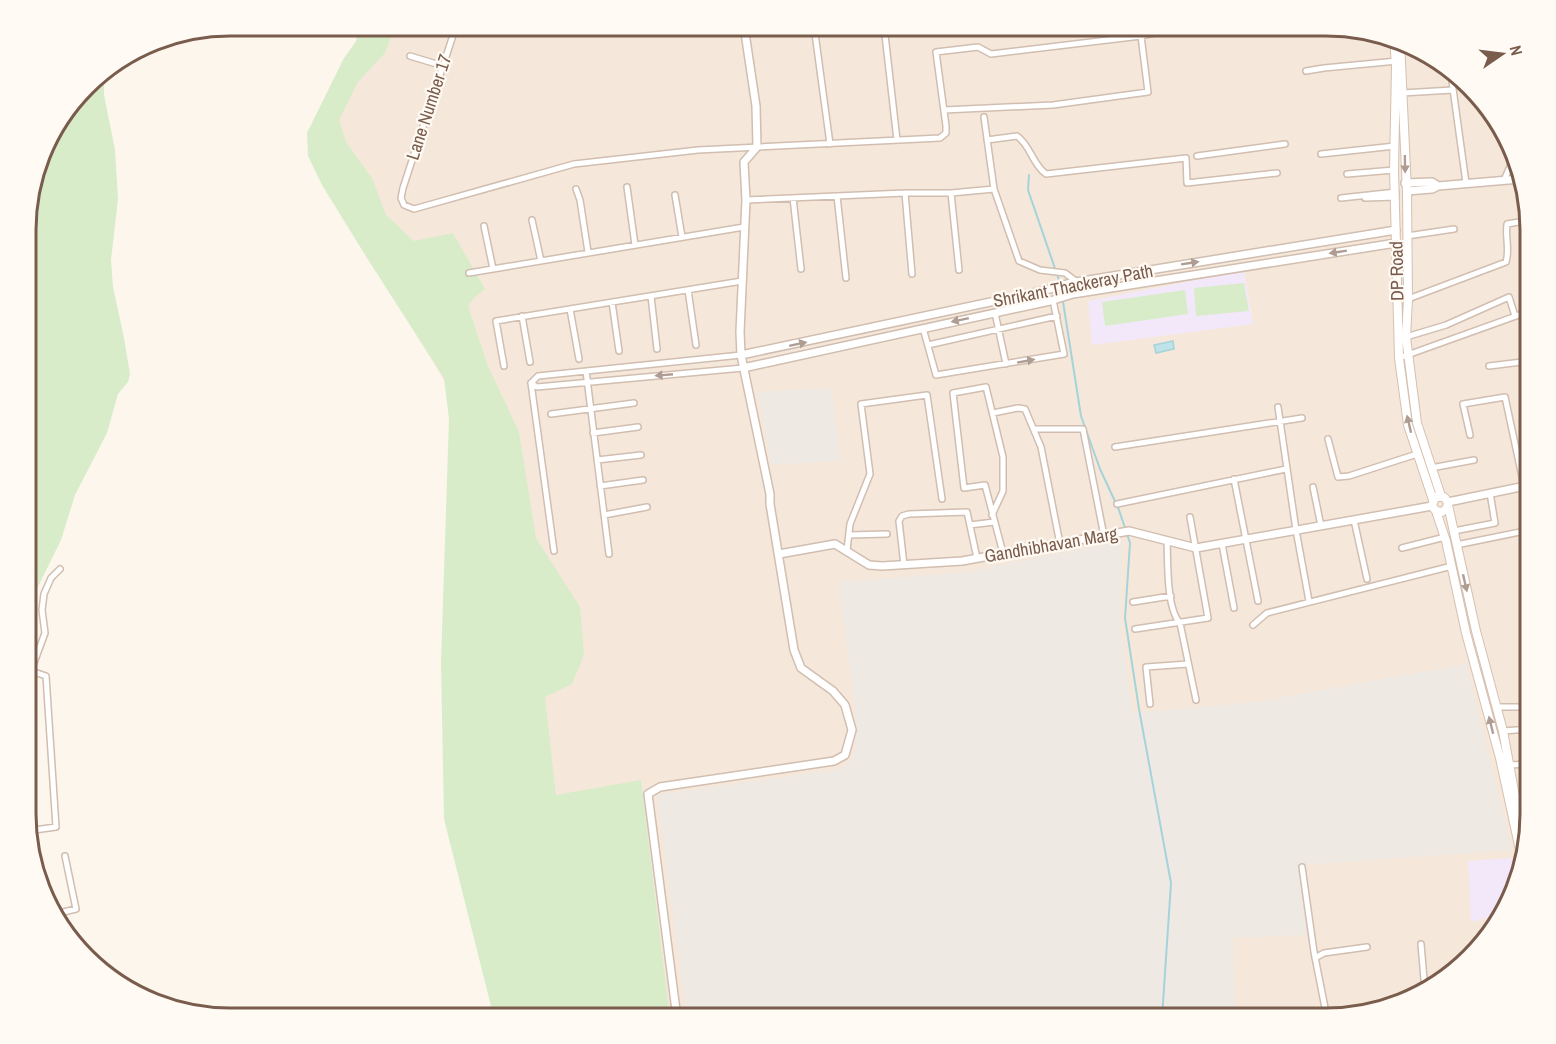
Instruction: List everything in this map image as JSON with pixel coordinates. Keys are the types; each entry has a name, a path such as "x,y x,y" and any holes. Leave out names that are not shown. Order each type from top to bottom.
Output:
{"main road":[{"name":"DP Road","path":"1396,50 1402,93 1406,187 1408,298 1406,336 1417,423 1431,468 1446,501 1454,531 1476,631 1503,730 1508,765 1520,817"},
{"name":"DP Road","path":"1399,51 1394,170 1399,358 1408,425 1452,566 1500,758 1518,840"},
{"path":"1396,191 1406,187"},
{"name":"Shrikant Thackeray Path","path":"1396,230 1407,236 1396,243"},
{"path":"1434,506 1442,512 1446,501"},
{"path":"1434,506 1446,501"}],"street":[{"name":"Lane Number 17","path":"453,36 403,188 401,198 404,205 414,209 574,164 698,150 757,147"},
{"path":"676,1008 648,794 660,787 834,762 845,755 852,730 845,705 833,691 801,668 794,650 770,494 741,355 746,200 744,162 757,147 756,106 746,36"},
{"path":"815,36 830,144"},
{"path":"885,36 897,140"},
{"path":"757,147 944,137 946,134 944,110 936,52 978,47 991,54 1141,36 1148,92 1053,105 944,110"},
{"path":"410,56 443,66"},
{"path":"1306,71 1398,61"},
{"path":"1452,83 1466,183"},
{"path":"1402,93 1453,90"},
{"path":"984,117 994,189 1019,261 1040,270 1065,273 1074,282"},
{"path":"987,140 1017,136 1025,141 1038,168 1046,174 1186,158 1187,183 1277,173"},
{"path":"1197,156 1286,144"},
{"path":"1321,154 1395,146"},
{"path":"1504,180 1510,167"},
{"path":"1347,174 1394,170"},
{"path":"1406,187 1432,189 1438,186 1513,179"},
{"path":"627,187 635,244"},
{"path":"576,189 588,252"},
{"path":"746,200 951,193 994,189"},
{"path":"1341,198 1396,191"},
{"path":"1359,199 1396,191"},
{"path":"905,193 912,274"},
{"path":"951,193 959,270"},
{"path":"675,195 682,237"},
{"path":"837,196 846,278"},
{"path":"793,198 801,269"},
{"path":"532,220 541,261"},
{"path":"1408,298 1506,262 1509,255 1507,224 1520,222"},
{"path":"484,226 493,269"},
{"path":"469,273 744,226"},
{"path":"1407,236 1454,229"},
{"name":"Shrikant Thackeray Path","path":"741,355 1074,282 1396,230"},
{"name":"Shrikant Thackeray Path","path":"743,368 1073,294 1396,243"},
{"path":"504,366 495,321 742,281"},
{"path":"688,290 696,345"},
{"path":"651,296 657,349"},
{"path":"1406,336 1446,325 1509,297 1515,316"},
{"path":"923,328 936,375 1064,354 1056,299"},
{"path":"612,302 619,351"},
{"path":"570,309 579,359"},
{"path":"995,313 1006,364"},
{"path":"1399,358 1520,314"},
{"path":"522,316 530,362"},
{"path":"928,345 1057,316"},
{"path":"554,551 531,383 537,376 741,355"},
{"path":"685,361 687,373"},
{"path":"1489,366 1520,362"},
{"path":"531,383 537,387 743,368"},
{"path":"586,371 609,554"},
{"path":"992,515 1003,491 1004,477 1003,457 986,387 953,393 964,488 985,485 992,515 1003,553"},
{"path":"847,550 850,524 870,474 861,404 927,395 942,499"},
{"path":"1470,435 1463,404 1505,398 1520,457"},
{"path":"551,414 634,403"},
{"path":"1278,407 1296,530 1310,601"},
{"path":"993,413 1018,408 1025,409 1041,447 1060,544"},
{"path":"1115,447 1302,418"},
{"path":"593,433 638,427"},
{"path":"1034,429 1083,429 1104,536"},
{"path":"1328,439 1338,477 1349,476 1417,454"},
{"path":"597,460 641,455"},
{"path":"1431,468 1474,460"},
{"path":"1117,504 1286,469"},
{"path":"1234,479 1258,601"},
{"path":"600,486 643,480"},
{"path":"1314,487 1321,526"},
{"path":"1446,501 1520,487"},
{"path":"1454,531 1496,523 1490,493"},
{"name":"Gandhibhavan Marg","path":"779,554 835,544 869,565 904,565 977,558 1126,532 1196,548 1434,506"},
{"path":"604,515 647,507"},
{"path":"904,565 899,521 902,516 909,513 967,512 977,558"},
{"path":"1135,629 1208,618 1190,517"},
{"path":"1354,520 1367,579"},
{"path":"970,525 994,522"},
{"path":"1456,545 1520,532"},
{"path":"849,535 886,534"},
{"path":"1402,548 1444,537"},
{"path":"1167,541 1175,618 1180,623 1196,700"},
{"path":"1222,544 1234,608"},
{"path":"1253,625 1267,613 1452,566"},
{"path":"36,657 45,633 42,610 44,594 51,578 60,569"},
{"path":"1133,602 1171,596"},
{"path":"1150,704 1146,667 1188,664"},
{"path":"36,673 46,676 56,827 37,830"},
{"path":"1496,707 1520,707"},
{"path":"1503,730 1520,729"},
{"path":"1508,765 1520,764"},
{"path":"1516,802 1520,802"},
{"path":"63,912 76,909 65,856"},
{"path":"1302,867 1315,958 1325,1008"},
{"path":"1421,944 1424,981"},
{"path":"1315,958 1324,953 1367,947"}],"shaded area":[{"path":"358,36 1326,36 1376,43 1412,56 1434,69 1463,93 1494,133 1510,168 1520,218 1520,826 1510,876 1487,922 1463,951 1423,982 1388,998 1338,1008 531,1008 463,411 314,167"},
{"path":"1244,271 1253,324 1092,345 1088,301"},
{"path":"832,388 840,461 771,465 758,392"},
{"path":"1122,541 1121,632 1133,713 1256,702 1466,664 1512,850 1298,865 1307,935 1233,938 1235,1008 686,1008 657,795 839,769 851,761 856,744 856,712 838,582 966,572"},
{"path":"1513,858 1514,861 1500,900 1490,917 1471,922 1468,861"}],"green space":[{"path":"356,36 391,36 385,53 358,82 339,120 346,142 372,178 386,215 414,241 453,233 485,289 468,306 488,366 519,432 536,538 580,607 584,655 572,684 545,697 556,795 641,780 669,1008 491,1008 444,819 441,662 449,419 444,378 322,185 308,156 307,133 344,58 357,40"},
{"path":"104,82 104,95 115,150 118,199 111,260 113,287 130,374 128,382 118,394 107,433 75,495 61,540 36,591 36,230 38,205 43,180 56,144 76,112"},
{"path":"1244,283 1249,311 1196,316 1194,288"},
{"path":"1185,290 1188,314 1105,326 1102,302"}],"water":[{"path":"1173,341 1174,349 1156,353 1154,345"}],"waterway":[{"path":"1029,175 1028,190 1060,283"},
{"path":"1061,289 1081,416 1130,543 1125,618 1171,883 1163,1008"}]}
